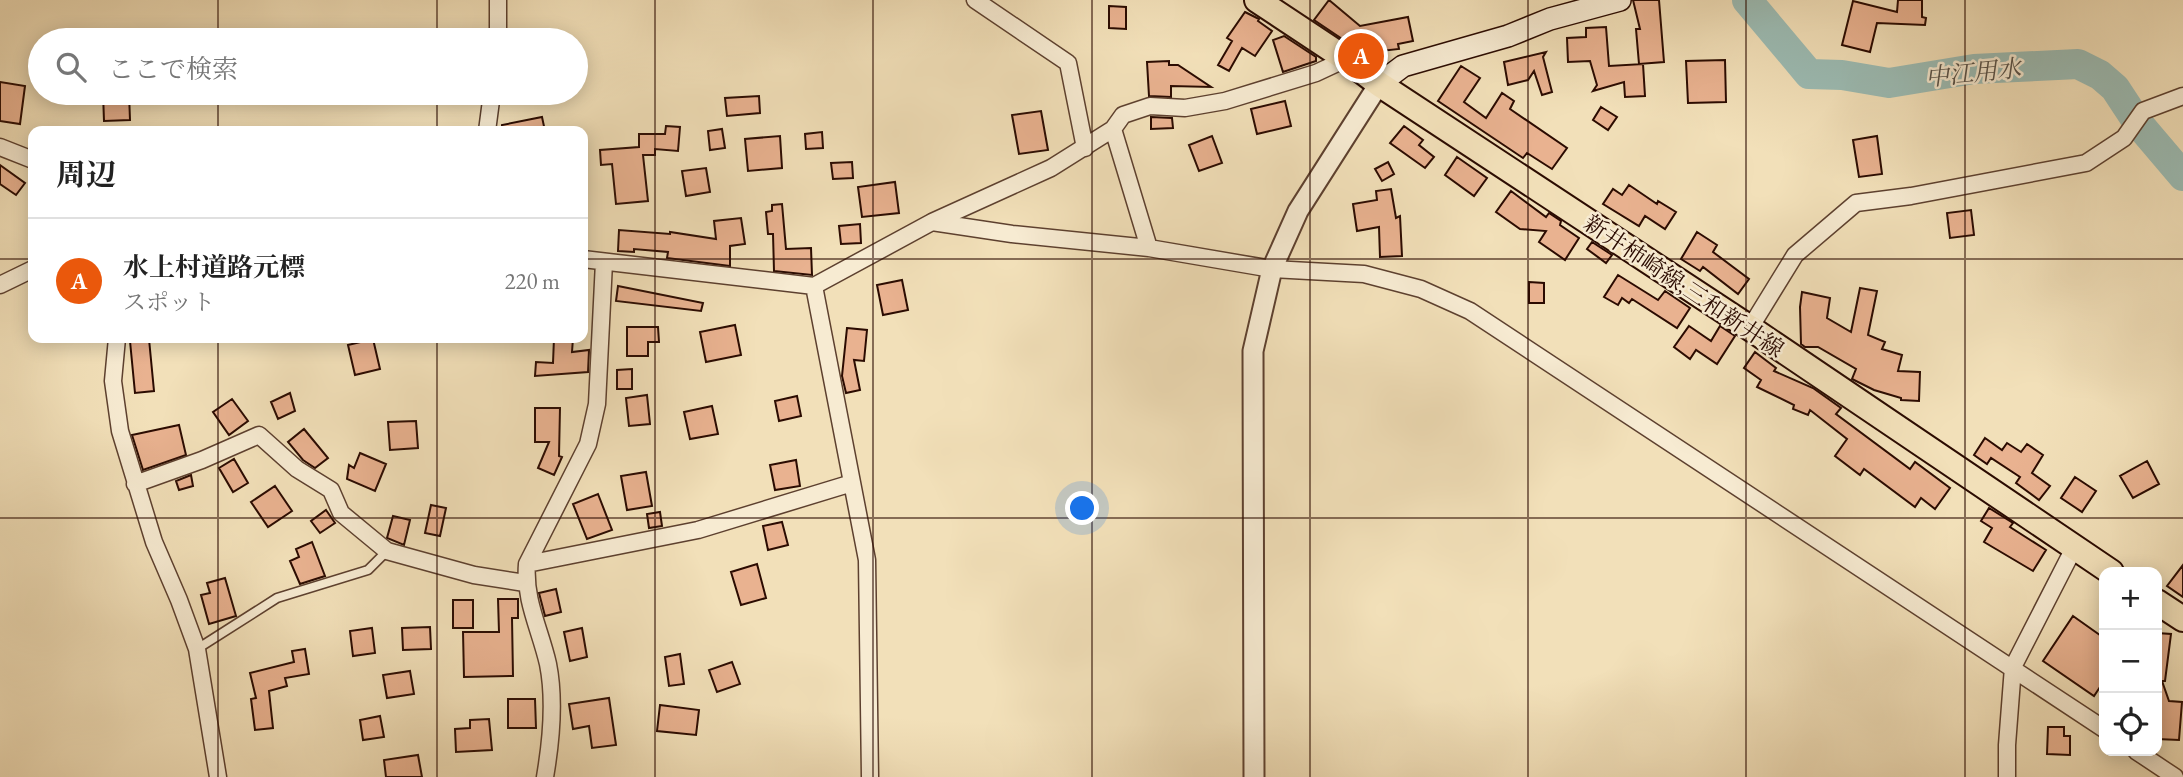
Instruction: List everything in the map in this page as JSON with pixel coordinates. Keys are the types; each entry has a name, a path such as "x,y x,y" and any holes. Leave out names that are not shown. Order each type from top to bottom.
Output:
{"main road":[{"name":"新井柿崎線;三和新井線","path":"1257,0 2103,567"},
{"path":"1379,84 1403,66 1508,36 1550,19 1620,0"},
{"path":"2162,605 2183,619"}],"street":[{"path":"498,0 498,28"},
{"path":"975,0 1068,63 1085,148"},
{"path":"588,260 814,286 932,222 1051,167 1113,129 1123,115 1150,106 1185,108 1225,101 1316,73 1346,59"},
{"path":"1254,777 1253,351 1272,270 1298,211 1379,84"},
{"path":"1750,328 1795,255 1856,203 1910,196 2086,163 2124,138 2143,111 2183,96"},
{"path":"488,126 490,105"},
{"path":"1113,129 1149,248"},
{"path":"0,147 28,158"},
{"path":"932,222 1012,234 1149,248 1272,270 1364,274 1421,289 1470,311 2014,667 2099,726"},
{"path":"545,777 551,699 548,664 525,583 527,564 588,444 597,404 604,262"},
{"path":"0,285 28,271"},
{"path":"814,286 867,560 870,777"},
{"path":"117,343 113,381 120,431 154,542 197,649 218,777"},
{"path":"135,484 202,460 259,435 298,469 331,490 341,513 387,551 474,575 525,583"},
{"path":"527,564 698,530 852,482"},
{"path":"2007,777 2014,667 2074,548"},
{"path":"2144,756 2175,777"}],"lane":[{"path":"197,649 277,598 368,570 387,551"}],"building":[{"path":"1329,0 1360,26 1408,17 1413,41 1398,44 1399,49 1363,53 1314,20"},
{"path":"1633,0 1659,0 1664,62 1639,64 1636,29 1640,29"},
{"path":"1898,0 1922,0 1925,25 1877,23 1870,52 1842,45 1853,1 1897,12"},
{"path":"1109,6 1126,7 1126,29 1109,28"},
{"path":"1245,12 1259,19 1258,21 1272,31 1255,56 1242,48 1229,71 1218,65 1232,41 1227,38"},
{"path":"1606,27 1609,66 1643,64 1645,96 1625,97 1624,82 1593,91 1597,85 1590,61 1568,62 1567,38 1586,37 1586,28"},
{"path":"1284,36 1316,57 1316,61 1283,72 1273,40"},
{"path":"1546,52 1543,57 1552,92 1542,95 1534,71 1528,80 1508,85 1504,62"},
{"path":"1725,60 1726,102 1688,103 1686,61"},
{"path":"1169,61 1169,65 1178,65 1211,87 1171,86 1171,97 1149,96 1147,62"},
{"path":"1461,66 1480,78 1464,102 1486,118 1502,93 1514,101 1510,109 1567,148 1552,169 1527,153 1523,158 1438,101"},
{"path":"0,82 25,86 20,124 0,121"},
{"path":"759,96 760,113 727,116 725,98"},
{"path":"1285,101 1291,126 1257,134 1251,109"},
{"path":"103,105 129,105 130,120 104,121"},
{"path":"1601,107 1617,117 1608,130 1593,120"},
{"path":"1041,111 1048,150 1019,154 1012,115"},
{"path":"542,117 544,126 502,126"},
{"path":"1151,117 1172,118 1173,128 1151,129"},
{"path":"666,126 680,127 678,151 655,149 655,155 643,155 648,201 616,204 612,164 601,165 600,150 639,147 639,134 665,134"},
{"path":"1404,126 1423,140 1419,145 1434,157 1425,168 1390,143"},
{"path":"722,129 725,148 710,150 708,131"},
{"path":"822,132 823,148 806,149 805,134"},
{"path":"780,136 782,168 748,171 745,139"},
{"path":"1212,136 1222,163 1199,171 1189,145"},
{"path":"1877,136 1882,174 1859,177 1853,140"},
{"path":"1457,157 1487,178 1474,196 1445,175"},
{"path":"852,162 853,178 833,179 831,163"},
{"path":"1388,162 1394,174 1382,181 1375,169"},
{"path":"0,165 25,183 16,195 0,184"},
{"path":"706,168 710,192 686,196 682,171"},
{"path":"895,182 899,213 862,217 858,187"},
{"path":"1629,185 1657,204 1658,201 1676,212 1665,229 1645,216 1639,226 1603,204 1613,189 1622,195"},
{"path":"1391,189 1396,218 1400,216 1402,256 1380,257 1379,227 1357,231 1353,204 1377,200 1376,191"},
{"path":"1511,191 1546,217 1549,213 1561,221 1560,225 1579,238 1565,260 1539,242 1546,231 1520,229 1496,212"},
{"path":"782,204 786,249 811,248 812,275 774,271 773,234 768,234 766,212 772,211 772,205"},
{"path":"1971,210 1974,235 1950,238 1947,213"},
{"path":"741,218 745,244 730,246 730,266 667,258 668,252 634,249 634,252 618,251 619,230 670,232 716,239 714,221"},
{"path":"860,224 861,243 841,244 839,226"},
{"path":"1697,232 1717,245 1713,252 1749,279 1738,294 1703,267 1700,271 1681,259"},
{"path":"1592,242 1612,255 1606,263 1587,249"},
{"path":"1618,275 1658,300 1665,291 1690,308 1677,328 1632,299 1629,303 1622,298 1618,305 1604,297"},
{"path":"902,280 908,310 883,315 877,285"},
{"path":"1529,282 1544,283 1544,303 1529,303"},
{"path":"618,286 703,303 701,311 616,301"},
{"path":"1860,288 1877,291 1868,335 1885,342 1882,349 1902,355 1898,371 1920,372 1919,401 1901,400 1874,390 1852,379 1856,369 1818,347 1805,347 1801,344 1802,292 1830,298 1827,318 1851,332"},
{"path":"735,325 741,355 706,362 700,332"},
{"path":"1689,326 1711,341 1720,326 1735,336 1717,364 1696,350 1690,359 1674,347"},
{"path":"627,327 658,327 659,342 648,342 648,356 627,356"},
{"path":"847,328 867,330 864,361 854,360 860,390 846,393 842,376"},
{"path":"130,343 149,343 154,391 135,393"},
{"path":"374,343 380,369 355,375 348,345"},
{"path":"554,343 573,343 572,352 589,350 588,372 535,376 536,362 553,363"},
{"path":"1755,352 1776,368 1774,371 1813,388 1841,408 1836,414 1910,469 1915,462 1950,488 1935,509 1921,498 1915,507 1864,469 1860,475 1835,456 1847,439 1810,410 1808,415 1793,409 1794,405 1757,387 1761,380 1744,368"},
{"path":"632,369 632,389 617,389 617,370"},
{"path":"290,393 295,411 278,419 271,402"},
{"path":"647,395 650,424 629,426 626,398"},
{"path":"797,396 801,416 779,421 775,401"},
{"path":"232,399 248,421 229,435 213,412"},
{"path":"712,406 718,434 690,439 684,412"},
{"path":"535,408 560,408 559,456 562,457 554,475 538,468 549,442 535,442"},
{"path":"416,421 418,448 390,450 388,422"},
{"path":"179,425 186,455 143,470 132,435"},
{"path":"304,429 328,458 315,468 303,460 288,442"},
{"path":"1985,438 2002,450 2007,443 2021,452 2027,444 2043,455 2032,473 2050,486 2039,500 2016,483 2020,477 1991,458 1987,464 1974,455"},
{"path":"360,453 386,464 375,491 347,479 349,465 354,468"},
{"path":"234,459 248,483 233,492 219,468"},
{"path":"796,460 800,486 775,490 770,465"},
{"path":"2147,461 2159,484 2133,498 2120,476"},
{"path":"646,472 652,506 627,510 621,476"},
{"path":"191,475 193,486 179,490 176,481"},
{"path":"2075,477 2096,491 2082,512 2061,498"},
{"path":"275,486 292,511 268,527 251,502"},
{"path":"598,494 612,530 587,539 573,504"},
{"path":"431,505 446,508 440,536 425,533"},
{"path":"1989,508 2013,523 2010,527 2046,550 2033,571 1984,542 1992,528 1981,521"},
{"path":"326,510 335,523 320,533 311,521"},
{"path":"660,512 662,526 649,528 647,514"},
{"path":"393,516 410,520 404,545 387,538"},
{"path":"782,522 788,545 768,550 763,526"},
{"path":"312,542 325,576 300,584 290,561 299,557 296,549"},
{"path":"757,564 766,598 741,605 731,572"},
{"path":"2183,565 2183,597 2167,586"},
{"path":"225,578 236,616 209,624 201,595 210,593 207,583"},
{"path":"556,589 561,612 545,616 539,593"},
{"path":"498,599 518,599 518,618 512,618 513,676 464,677 463,632 499,632"},
{"path":"453,600 473,600 473,628 453,628"},
{"path":"2073,616 2099,634 2099,688 2094,696 2043,661"},
{"path":"430,627 431,649 403,650 402,628"},
{"path":"372,628 375,653 353,656 350,631"},
{"path":"582,628 587,657 570,661 564,632"},
{"path":"2162,633 2171,634 2165,681 2162,681"},
{"path":"305,649 309,674 285,678 287,686 269,691 273,728 255,730 251,699 256,698 250,673 294,662 292,651"},
{"path":"680,654 684,684 669,686 665,657"},
{"path":"732,662 740,684 717,692 709,670"},
{"path":"410,671 414,694 387,698 383,675"},
{"path":"2162,681 2169,701 2182,702 2179,740 2162,739"},
{"path":"609,698 616,745 592,748 589,726 573,729 569,704"},
{"path":"508,699 535,699 536,728 508,728"},
{"path":"660,705 699,710 696,735 657,731"},
{"path":"380,716 384,737 363,740 360,720"},
{"path":"489,719 492,750 456,752 455,729 470,728 470,720"},
{"path":"2048,727 2064,727 2064,736 2070,736 2070,755 2047,754"},
{"path":"418,755 422,777 386,777 384,760"}],"waterway":[{"name":"中江用水","path":"1747,0 1809,74 1842,75 1889,83 1974,69 2078,64 2100,75 2115,88 2138,123 2183,176"}],"place":[{"name":"水上村道路元標","path":"1361,56"}]}
